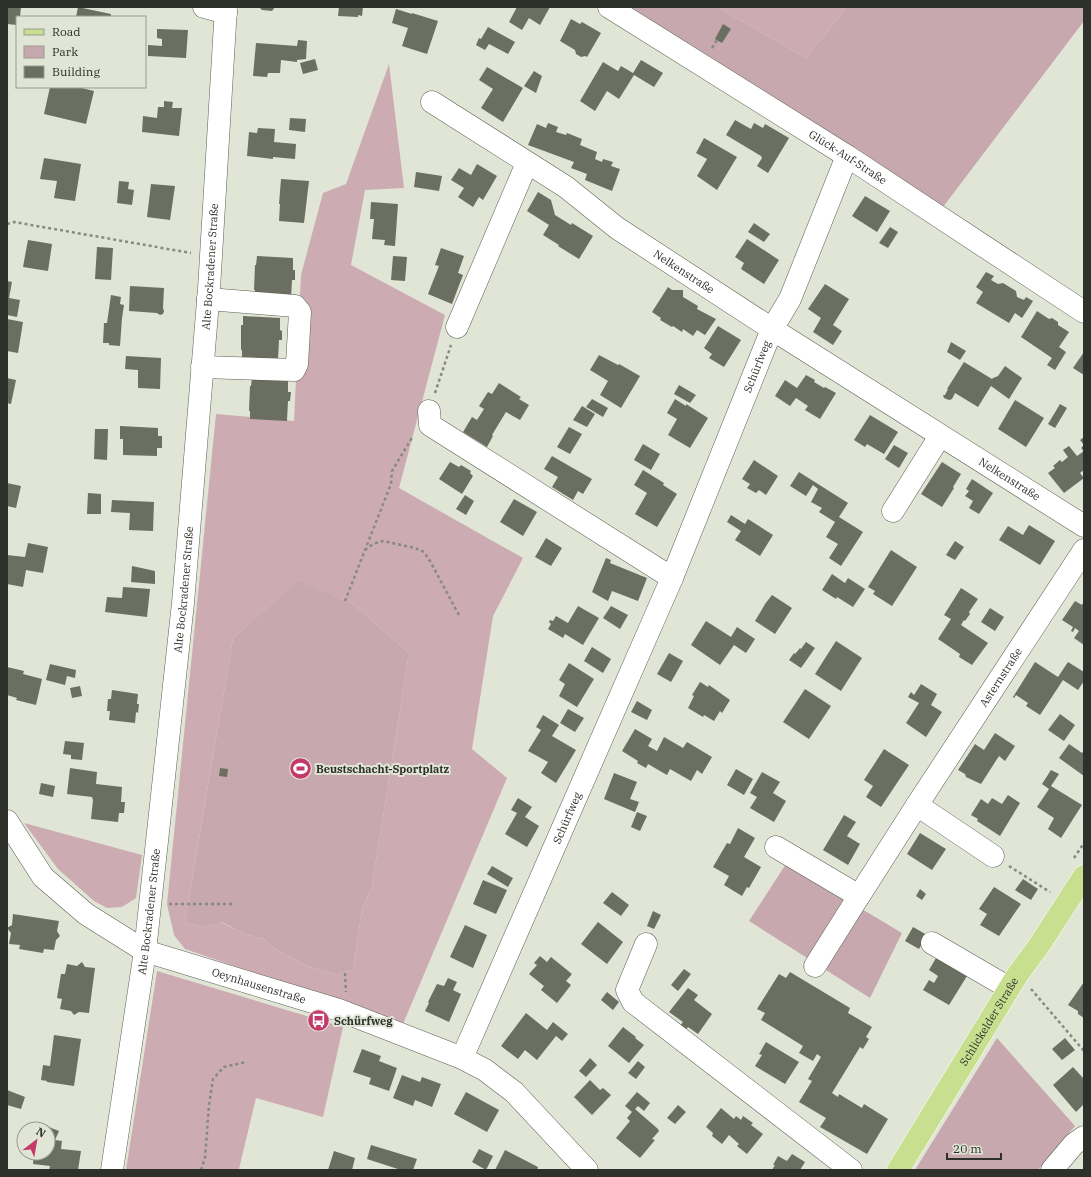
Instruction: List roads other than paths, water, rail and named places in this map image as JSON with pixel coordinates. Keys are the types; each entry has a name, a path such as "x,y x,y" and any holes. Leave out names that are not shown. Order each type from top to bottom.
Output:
{"main road":[{"name":"Schlickelder Straße","path":"898,1170 1013,981 1038,947 1084,876"}],"street":[{"path":"204,7 226,10"},
{"name":"Glück-Auf-Straße","path":"609,7 847,156 1084,312"},
{"name":"Alte Bockradener Straße","path":"112,1170 145,951 183,603 208,299 226,10"},
{"name":"Nelkenstraße","path":"432,102 566,187 617,228 772,329 940,436 1082,521"},
{"name":"Schürfweg","path":"462,1058 672,578 772,329 790,299 847,156"},
{"path":"457,328 527,163"},
{"path":"202,367 294,370 297,364 300,312 295,306 208,299"},
{"path":"430,418 672,578"},
{"path":"893,511 940,436"},
{"name":"Asternstraße","path":"815,966 916,805 1084,550"},
{"path":"916,805 994,856"},
{"name":"Oeynhausenstraße","path":"7,821 43,877 86,914 145,951 339,1010 462,1058 485,1070 514,1092 587,1170"},
{"path":"776,847 859,896"},
{"path":"932,943 1013,981"},
{"path":"646,944 627,990 633,1002 851,1170"},
{"path":"1052,1170 1074,1144 1084,1137"}],"place":[{"name":"Beustschacht-Sportplatz","path":"301,769"},
{"name":"Schürfweg","path":"319,1021"}]}
